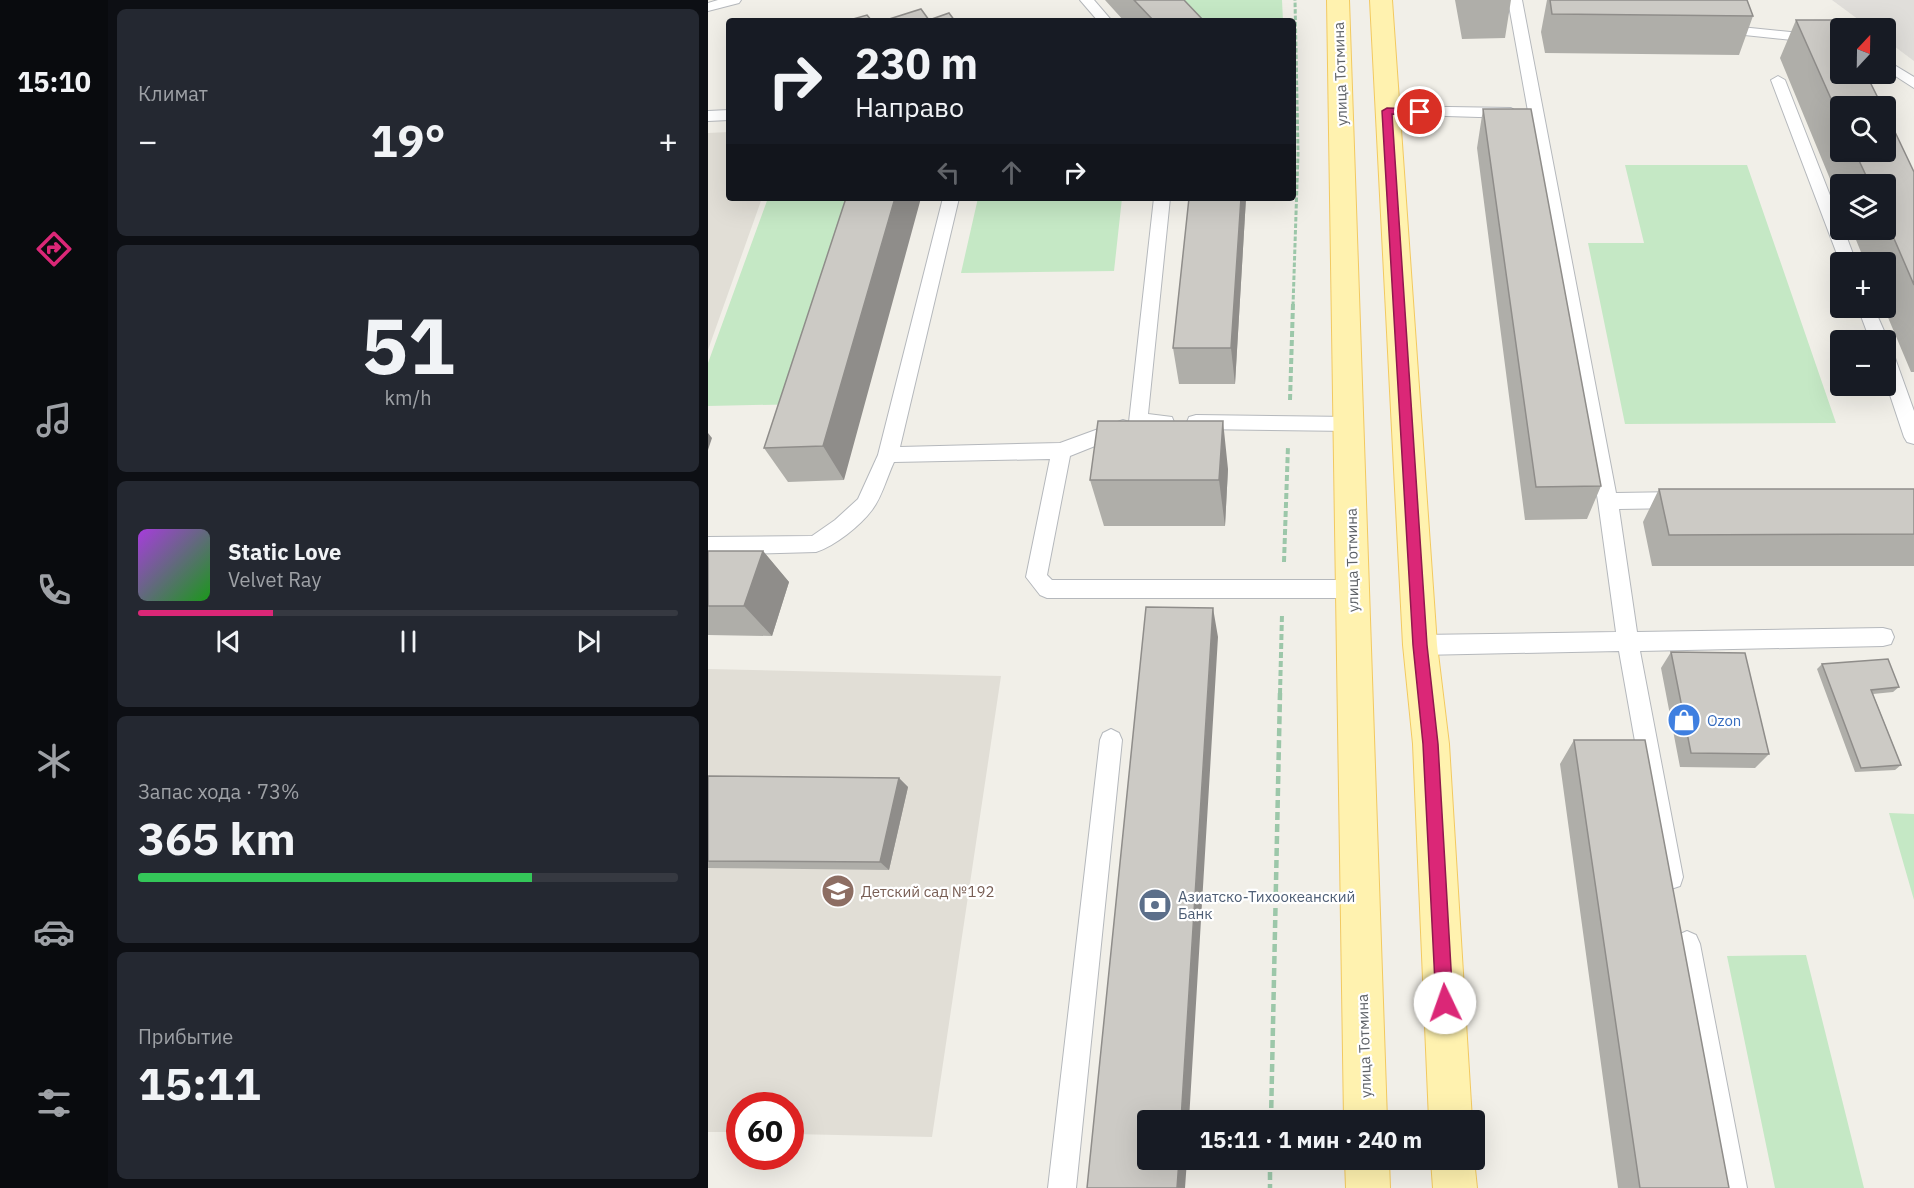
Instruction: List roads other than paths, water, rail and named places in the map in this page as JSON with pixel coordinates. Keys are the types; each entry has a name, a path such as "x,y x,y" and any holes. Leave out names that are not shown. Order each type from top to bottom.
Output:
{"main road":[{"name":"улица Тотмина","path":"1338,0 1366,1110"},
{"path":"1381,0 1420,645 1431,744 1450,1110"},
{"path":"1367,1170 1368,1188"},
{"path":"1454,1170 1455,1188"}],"lane":[{"path":"708,7 734,0"},
{"path":"1087,0 1103,18"},
{"path":"1515,0 1526,23 1535,113 1608,501 1628,643 1671,877"},
{"path":"1710,29 1830,40"},
{"path":"1896,71 1914,84"},
{"path":"1778,80 1844,252"},
{"path":"1387,111 1535,113"},
{"path":"710,113 726,115"},
{"path":"708,546 816,544 842,526 864,504 888,455 950,201"},
{"path":"1138,421 1162,201"},
{"path":"1896,386 1914,437"},
{"path":"888,455 1061,451 1138,421 1350,424"},
{"path":"1061,451 1036,577 1047,589 1352,590"},
{"path":"1608,501 1702,500"},
{"path":"1420,645 1471,642 1628,643 1883,637"},
{"path":"1062,1188 1112,740"},
{"path":"1688,944 1733,1188"}],"place":[{"name":"Ozon","path":"1684,720"},
{"name":"Детский сад №192","path":"838,891"},
{"name":"Азиатско-Тихоокеанский Банк","path":"1155,905"}]}
